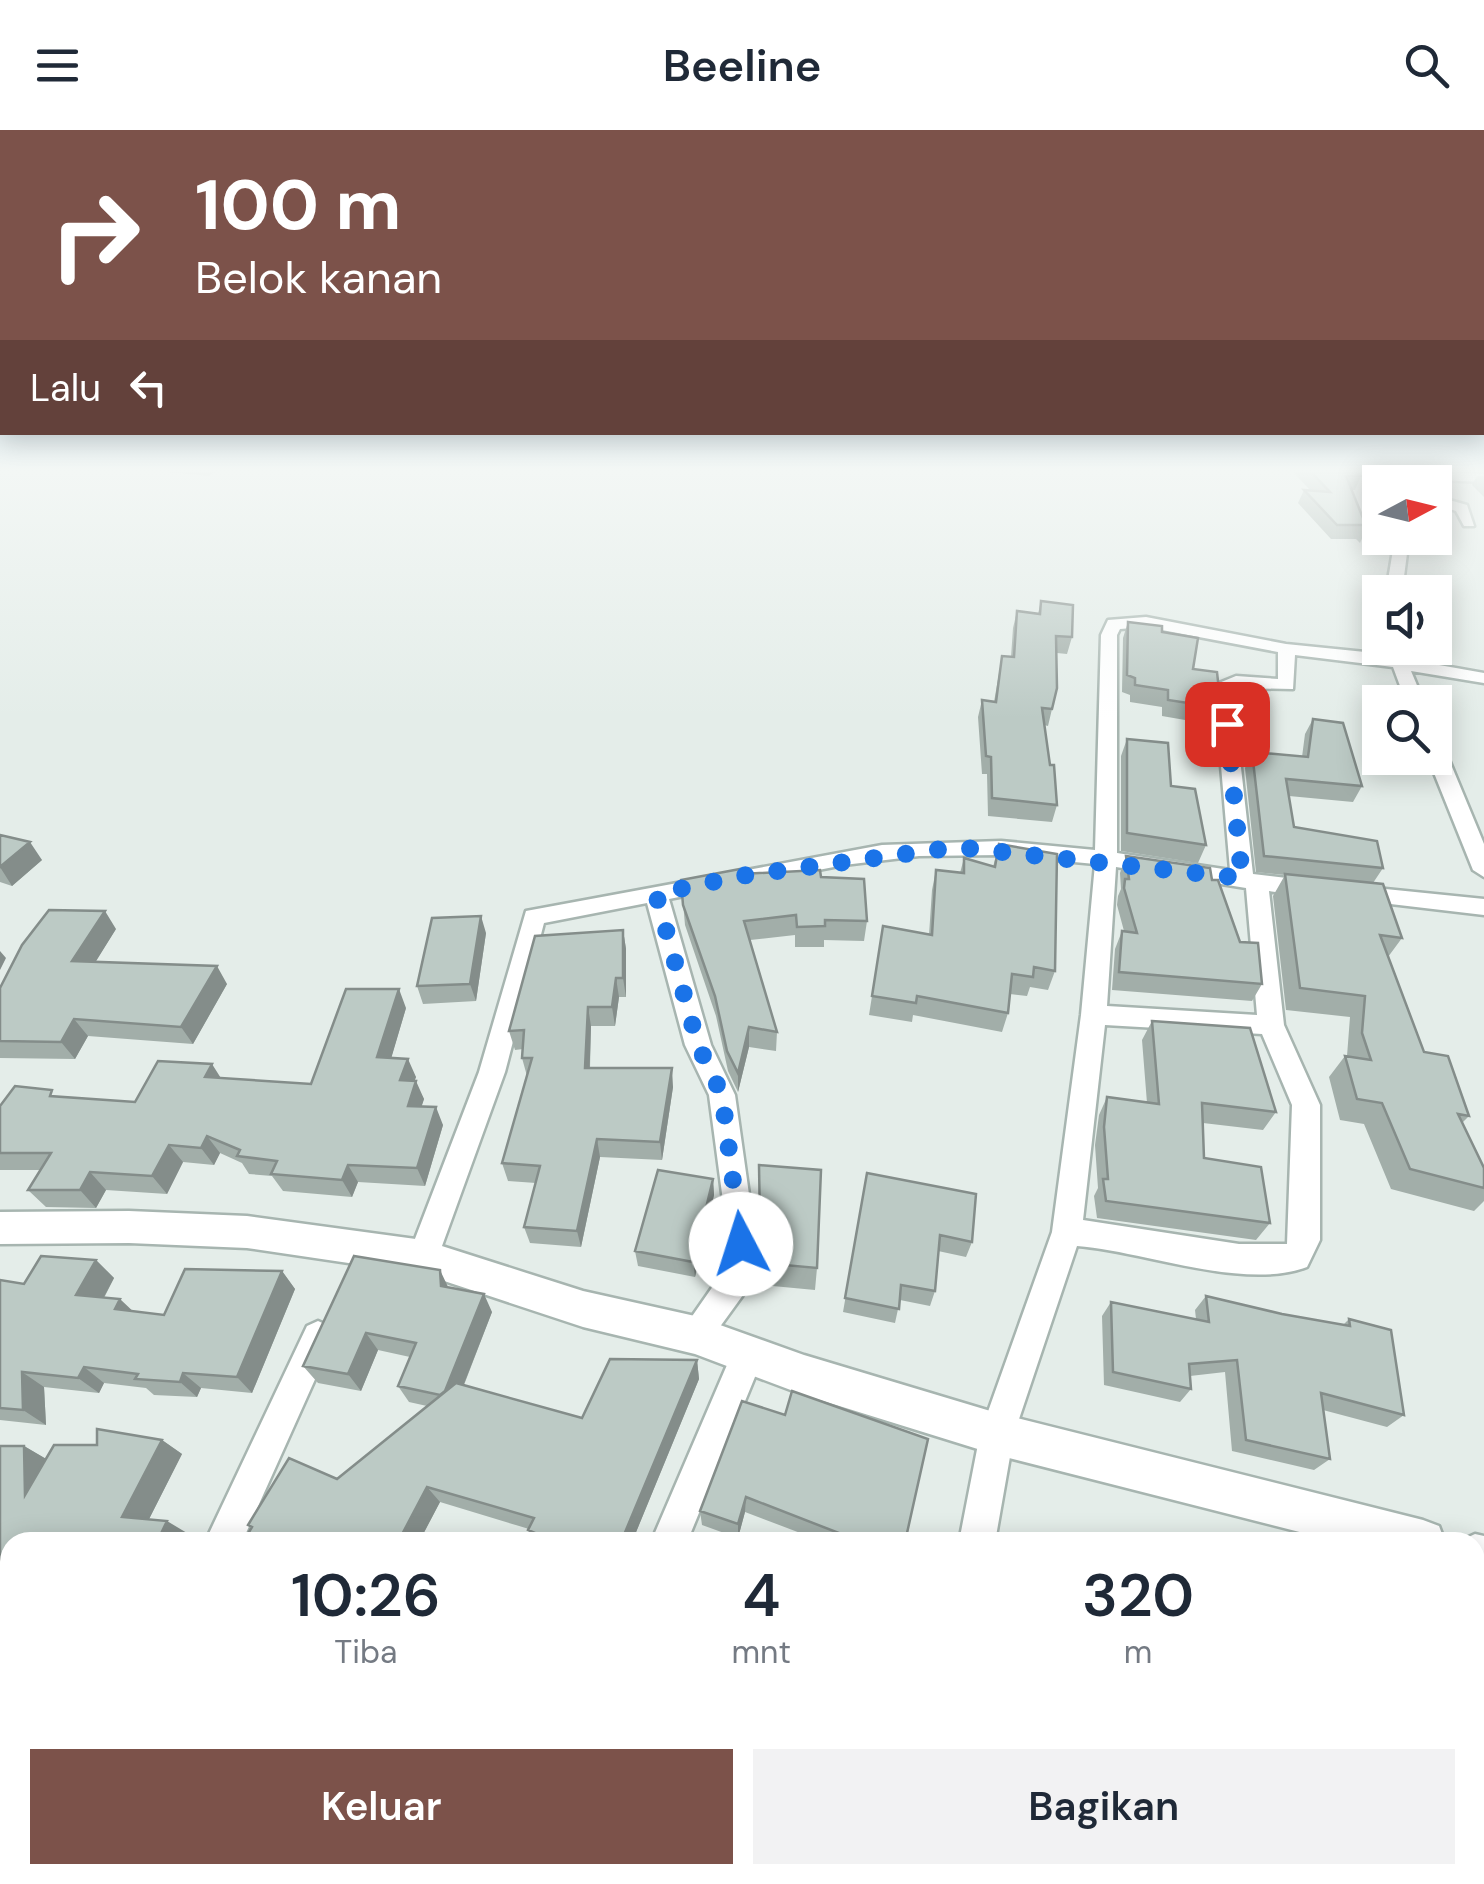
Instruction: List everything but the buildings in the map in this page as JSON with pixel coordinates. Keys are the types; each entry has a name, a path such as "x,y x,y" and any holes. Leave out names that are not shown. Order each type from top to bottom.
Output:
{"street":[{"path":"979,1532 997,1434 1066,1232 1094,1015 1106,860 1108,635 1114,624 1146,622 1286,649 1362,652"},
{"path":"1066,1232 1099,1233 1266,1261 1296,1257 1306,1240 1306,1106 1271,1026 1223,685 1236,681 1287,685 1286,649"},
{"path":"1406,665 1484,678"},
{"path":"1445,775 1484,870"},
{"path":"424,1257 492,1072 534,917 740,876 920,849 998,848 1484,907"},
{"path":"656,894 698,1045 722,1095 738,1201 741,1244 732,1284 695,1336"},
{"path":"1094,1015 1271,1026"},
{"path":"0,1228 227,1231 424,1257 582,1309 695,1336 997,1434 1384,1532"},
{"path":"344,1281 360,1246"},
{"path":"227,1532 328,1316"},
{"path":"673,1532 748,1356"}],"route":[{"path":"741,1244 722,1095 698,1045 656,894 740,876 957,847 998,848 1242,878 1227,724"}]}
